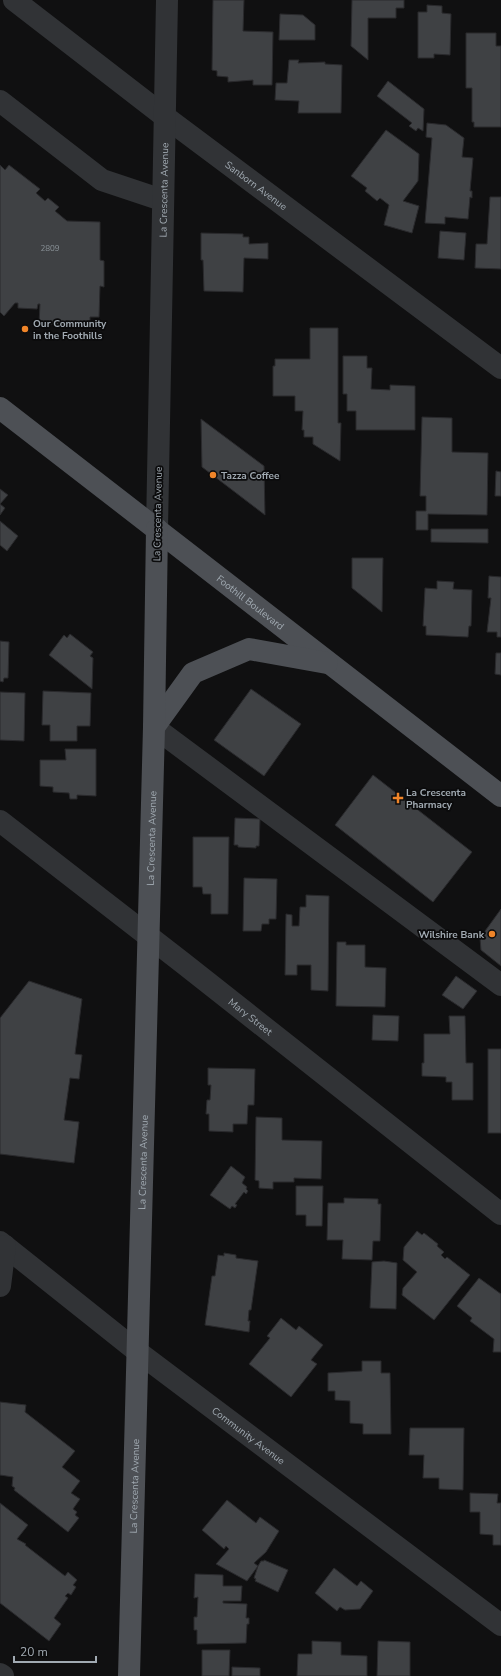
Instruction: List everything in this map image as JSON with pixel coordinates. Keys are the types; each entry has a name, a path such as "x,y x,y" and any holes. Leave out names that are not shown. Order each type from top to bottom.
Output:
{"main road":[{"name":"Foothill Boulevard","path":"0,408 501,796"},
{"name":"La Crescenta Avenue","path":"129,1676 154,727 156,529"},
{"path":"154,727 193,672 249,649 330,664"}],"street":[{"name":"Sanborn Avenue","path":"14,0 164,116 501,368"},
{"name":"La Crescenta Avenue","path":"156,529 167,0"},
{"path":"0,101 102,180 162,200"},
{"path":"154,727 501,985"},
{"name":"Mary Street","path":"0,821 148,935 501,1214"},
{"path":"0,1286 2,1244"},
{"name":"Community Avenue","path":"2,1244 138,1352 501,1625"}],"building":[{"path":"213,0 244,0 243,31 273,32 272,85 253,85 253,80 228,82 228,77 217,76 217,71 212,70"},
{"path":"352,0 404,0 404,8 396,8 396,18 368,18 368,60 351,46"},
{"path":"427,5 442,6 442,13 451,14 450,55 434,54 434,58 418,58 418,12 427,12"},
{"path":"280,14 303,15 315,25 315,40 279,40"},
{"path":"466,33 496,33 496,46 501,46 501,127 474,127 474,122 472,122 472,88 466,88"},
{"path":"289,60 299,60 298,63 325,62 325,64 342,65 341,113 298,113 299,101 275,100 276,83 287,83"},
{"path":"388,81 424,109 423,131 418,128 416,131 409,126 412,123 377,96"},
{"path":"427,123 446,125 464,138 462,157 473,158 470,191 472,191 472,198 470,197 468,219 445,217 445,224 425,223 432,138 426,137"},
{"path":"386,130 419,154 418,181 403,201 419,206 412,233 384,225 389,205 380,198 377,201 365,191 367,188 351,176"},
{"path":"0,165 5,170 9,165 40,189 36,193 45,201 48,198 59,207 55,211 67,221 100,222 100,260 104,261 104,287 100,286 99,317 90,317 90,325 39,324 40,304 38,304 37,309 18,308 18,303 15,303 4,316 0,312"},
{"path":"490,197 501,197 501,269 475,268 476,244 487,244"},
{"path":"440,231 466,233 464,260 438,258"},
{"path":"201,233 243,234 243,237 249,237 249,244 268,243 268,259 244,258 243,292 204,291 203,260 201,260"},
{"path":"310,328 338,328 338,423 341,423 340,461 313,444 313,437 304,437 304,430 302,430 303,411 295,411 295,396 273,396 273,366 275,366 275,359 310,359"},
{"path":"343,356 367,356 367,368 372,368 371,389 390,390 390,385 415,386 415,430 356,430 356,411 347,411 347,394 343,394"},
{"path":"422,417 452,418 452,452 488,453 487,515 428,514 428,530 416,530 416,511 426,511 426,496 420,496"},
{"path":"201,419 264,466 265,515 202,467"},
{"path":"496,471 501,472 501,496 495,496"},
{"path":"0,489 8,495 0,504"},
{"path":"0,504 5,508 0,515"},
{"path":"0,521 18,536 7,551 0,545"},
{"path":"431,529 488,529 488,543 431,542"},
{"path":"352,558 383,558 382,612 352,588"},
{"path":"489,576 501,577 501,637 497,637 497,632 487,632 491,598 488,598"},
{"path":"437,581 454,582 453,589 472,590 471,626 469,626 468,637 426,635 426,626 423,626 425,588 437,589"},
{"path":"70,634 93,652 90,656 93,658 92,689 49,655 64,635 67,638"},
{"path":"0,641 9,642 8,678 4,678 3,682 0,681"},
{"path":"496,653 501,653 501,675 495,674"},
{"path":"251,689 301,724 264,776 214,740"},
{"path":"43,691 91,693 90,726 77,726 77,741 50,741 50,725 42,725"},
{"path":"0,692 25,693 24,741 0,740"},
{"path":"65,749 96,749 96,796 77,795 77,799 70,799 69,793 53,792 53,787 40,786 40,760 66,760"},
{"path":"373,775 472,852 433,902 335,825"},
{"path":"235,818 260,819 259,846 256,846 256,848 238,847 238,845 234,845"},
{"path":"193,837 229,837 228,914 211,914 211,894 203,894 202,887 193,887"},
{"path":"244,878 277,879 276,919 269,919 269,924 262,924 261,931 243,931"},
{"path":"306,895 329,896 328,991 311,990 311,965 297,965 297,975 285,975 286,914 292,915 292,926 299,926 300,907 306,907"},
{"name":"Wilshire Bank","path":"501,909 501,966 481,950 480,938"},
{"path":"337,942 346,942 346,945 365,945 365,967 386,968 385,1007 336,1006"},
{"path":"456,976 477,991 463,1009 442,995"},
{"path":"29,981 82,999 75,1054 82,1055 79,1079 70,1078 64,1120 79,1122 74,1163 0,1154 0,1018"},
{"path":"373,1015 399,1016 398,1041 372,1040"},
{"path":"449,1016 465,1016 466,1063 473,1063 473,1100 452,1100 452,1082 446,1082 446,1077 422,1076 422,1063 424,1063 424,1034 450,1034"},
{"path":"488,1049 501,1049 501,1133 488,1133"},
{"path":"208,1068 255,1069 254,1105 248,1105 247,1124 233,1124 233,1132 209,1131 209,1114 206,1114 207,1100 210,1100 211,1085 208,1085"},
{"path":"256,1117 282,1118 282,1140 322,1141 321,1179 294,1178 294,1182 273,1182 273,1189 259,1188 259,1181 255,1180"},
{"path":"231,1166 245,1177 242,1183 247,1187 246,1189 248,1191 246,1194 244,1192 235,1204 237,1205 235,1208 232,1206 230,1209 210,1195"},
{"path":"296,1186 323,1186 322,1226 306,1226 306,1215 296,1215"},
{"path":"344,1198 378,1199 378,1204 381,1204 380,1241 373,1241 372,1260 342,1259 343,1240 327,1240 328,1203 344,1203"},
{"path":"417,1231 422,1235 424,1233 438,1244 437,1246 444,1252 441,1255 445,1259 447,1257 470,1275 434,1320 402,1295 403,1288 417,1272 403,1260 404,1247"},
{"path":"224,1253 236,1255 236,1258 258,1261 251,1310 249,1310 249,1332 205,1325 212,1276 215,1276 218,1255 224,1256"},
{"path":"384,1261 397,1263 396,1309 370,1308 372,1262"},
{"path":"479,1278 501,1294 501,1352 493,1352 494,1339 470,1321 472,1318 457,1306"},
{"path":"281,1318 296,1330 299,1326 323,1345 311,1360 317,1364 291,1397 249,1364 270,1338 267,1336"},
{"path":"362,1361 381,1361 381,1373 390,1373 391,1434 363,1434 363,1424 350,1423 350,1401 335,1400 335,1391 328,1391 328,1373 362,1371"},
{"path":"0,1402 26,1405 25,1412 75,1451 62,1467 80,1481 71,1493 80,1499 73,1509 77,1512 75,1515 79,1518 68,1532 14,1490 15,1488 12,1486 13,1477 0,1475"},
{"path":"410,1428 464,1428 463,1490 439,1489 439,1478 423,1478 424,1455 409,1455"},
{"path":"470,1493 498,1494 497,1503 501,1503 501,1545 493,1545 493,1535 480,1534 480,1512 470,1512"},
{"path":"227,1500 256,1523 260,1517 279,1531 266,1552 254,1563 258,1566 247,1581 216,1564 229,1549 226,1546 224,1549 202,1530"},
{"path":"0,1503 28,1525 17,1539 26,1544 25,1545 65,1576 68,1572 77,1580 73,1585 76,1587 71,1595 68,1593 65,1596 68,1598 54,1618 61,1624 49,1641 0,1603"},
{"path":"264,1560 288,1570 278,1592 255,1581 256,1579 254,1578 258,1566 261,1561"},
{"path":"334,1568 357,1586 361,1581 373,1591 360,1609 345,1610 340,1607 337,1611 315,1593"},
{"path":"195,1574 223,1575 223,1586 242,1586 241,1601 223,1601 223,1603 247,1604 246,1618 249,1618 249,1624 247,1624 246,1643 197,1644 197,1630 194,1630 194,1617 197,1617 198,1597 194,1598"},
{"path":"312,1641 341,1642 341,1655 367,1656 367,1676 297,1676 298,1654 312,1654"},
{"path":"378,1641 410,1642 410,1676 377,1676"},
{"path":"202,1650 230,1650 229,1676 202,1676"},
{"path":"232,1667 260,1668 260,1676 232,1676"}],"place":[{"name":"Our Community in the Foothills","path":"25,329"},
{"name":"Tazza Coffee","path":"213,475"},
{"name":"La Crescenta Pharmacy","path":"398,798"},
{"name":"Wilshire Bank","path":"492,934"}]}
